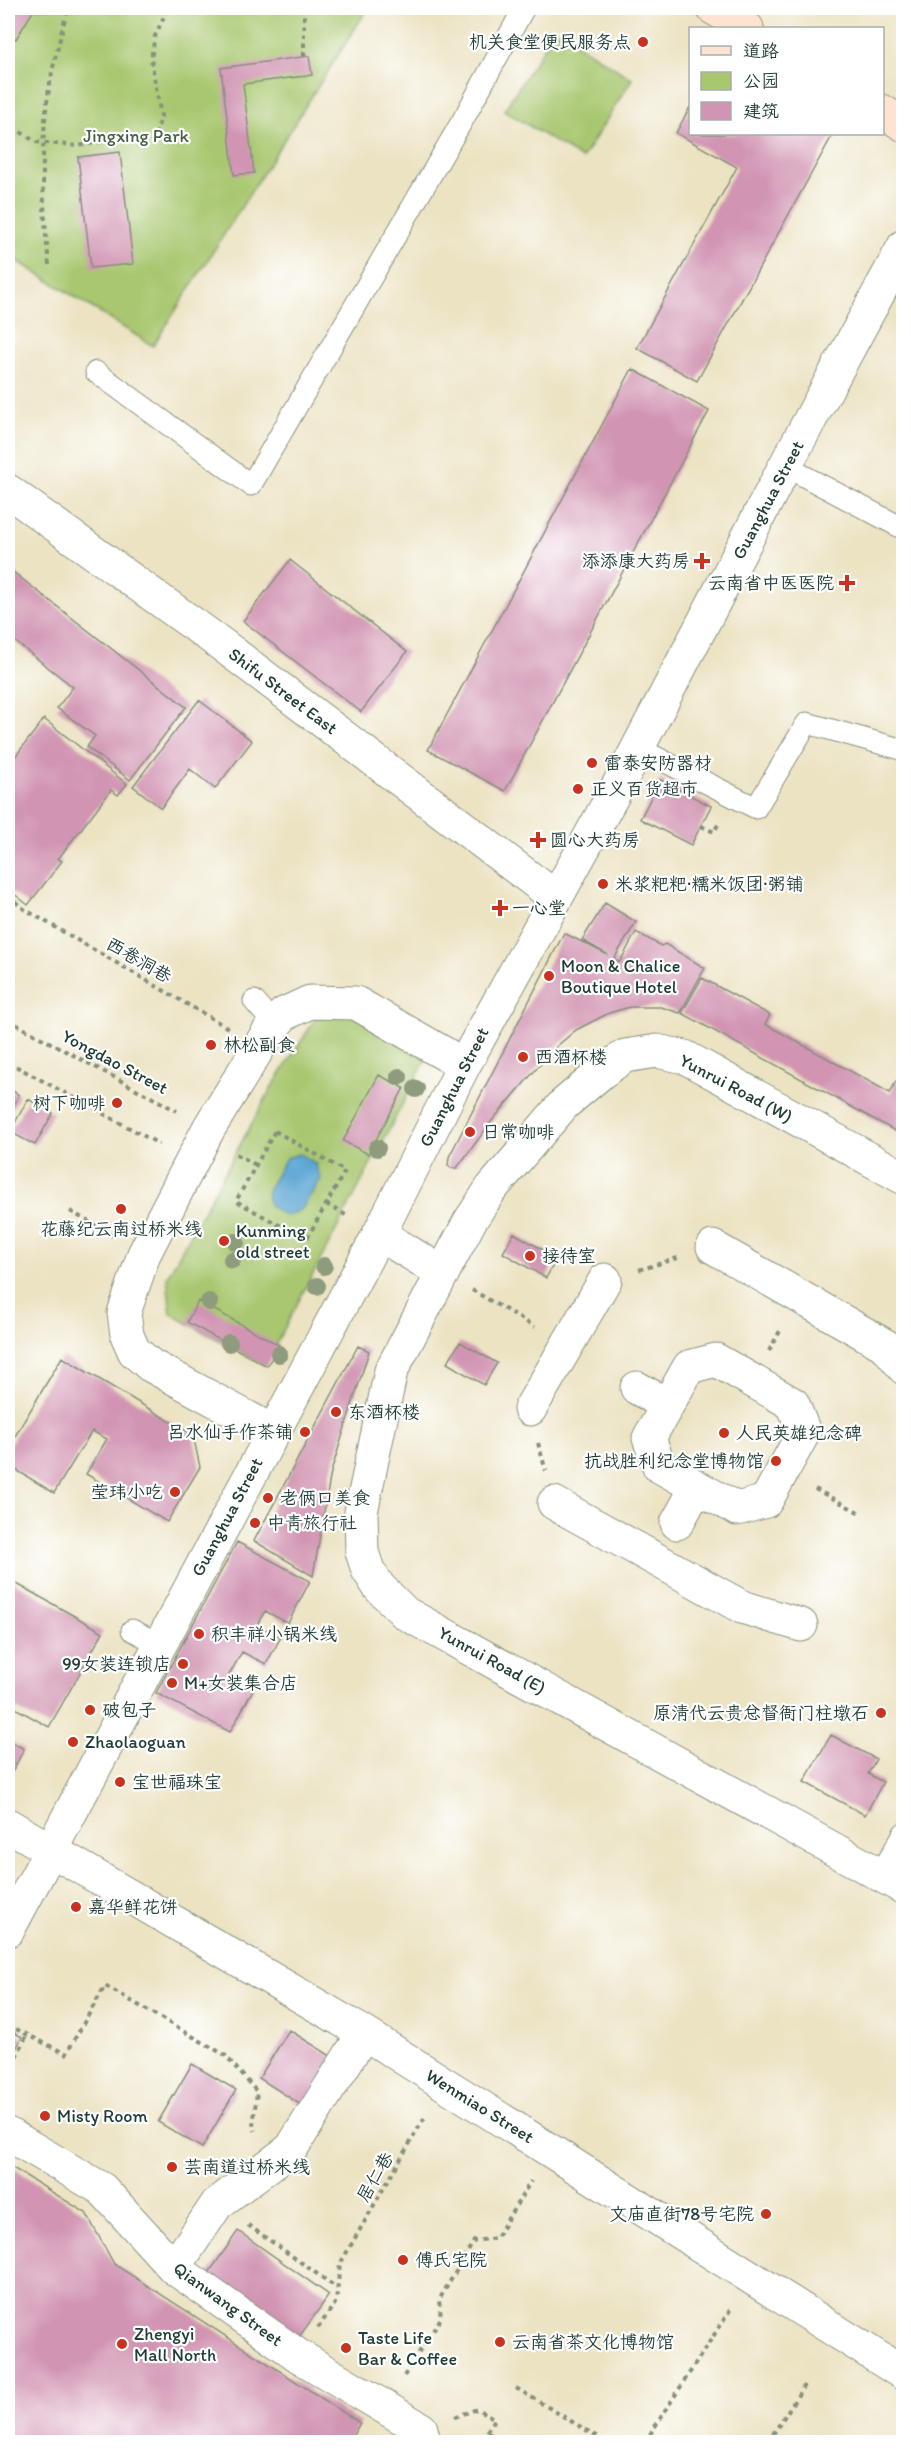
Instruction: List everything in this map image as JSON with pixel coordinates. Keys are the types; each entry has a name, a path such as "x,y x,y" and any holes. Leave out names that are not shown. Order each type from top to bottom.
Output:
{"street":[{"path":"712,8 745,27"},
{"path":"884,112 903,124"},
{"name":"Guanghua Street","path":"8,1930 51,1849 146,1637 272,1431 379,1234 464,1065 638,748 903,246"},
{"name":"Shifu Street East","path":"8,491 221,644 555,897"},
{"path":"272,1431 150,1365 134,1351 127,1335 124,1313 144,1254 262,1024 310,1002 356,1003 464,1065"},
{"name":"Yunrui Road (W)","path":"443,1272 470,1221 491,1189 564,1104 602,1071 625,1056 657,1051 685,1058 903,1178"},
{"path":"379,1234 443,1272"},
{"path":"713,1247 886,1346 903,1368"},
{"name":"Yunrui Road (E)","path":"443,1272 391,1371 361,1512 362,1552 368,1570 379,1587 405,1612 892,1882"},
{"path":"530,1409 562,1343 605,1280"},
{"path":"716,1360 794,1404 804,1432 766,1501 737,1509 659,1466 649,1438 668,1405 689,1367 716,1360"},
{"path":"637,1388 668,1405"},
{"path":"677,1523 697,1487"},
{"path":"554,1503 742,1607 801,1625"},
{"name":"Wenmiao Street","path":"8,1825 364,2033 903,2374"},
{"path":"174,2268 218,2204 291,2149 364,2033"},
{"name":"Qianwang Street","path":"8,2134 102,2189 174,2268 299,2356 421,2429 424,2442"}],"lane":[{"path":"96,372 250,485 465,116 524,8"},
{"path":"785,466 903,529"},
{"path":"638,748 756,808 807,723 903,750"},
{"path":"892,1882 903,1833"}],"path":[{"path":"49,265 43,207 42,142 53,65 69,8"},
{"path":"8,120 10,125 36,142 78,146 127,137 154,141 161,116 151,59 155,36 168,8"},
{"path":"304,8 304,56"},
{"path":"701,826 714,832"},
{"name":"西卷洞巷","path":"8,896 35,915 163,992 262,1024"},
{"path":"32,920 35,915"},
{"name":"Yongdao Street","path":"8,1020 209,1128"},
{"path":"8,1062 192,1161"},
{"path":"275,1131 345,1171 306,1240 236,1201 256,1165 275,1131"},
{"path":"70,1211 144,1254"},
{"path":"605,1280 713,1247"},
{"path":"480,1295 562,1343"},
{"path":"753,1380 799,1296"},
{"path":"530,1409 554,1503"},
{"path":"783,1471 862,1514"},
{"path":"8,2025 66,2054 105,1986 144,2006 225,2055 257,2092 253,2126 267,2167"},
{"path":"8,2073 27,2035"},
{"name":"居仁巷","path":"299,2356 336,2302 340,2264 444,2084"},
{"path":"384,2407 441,2318 439,2300 474,2241 496,2238 550,2150"},
{"path":"218,2204 337,2288"},
{"path":"645,2442 751,2277"},
{"path":"768,2442 805,2384"},
{"path":"516,2388 606,2442"},
{"path":"480,2442 495,2419 484,2413"},
{"path":"487,2432 504,2442"}],"green space":[{"name":"Jingxing Park","path":"8,8 368,8 153,346 8,255"},
{"path":"555,30 632,79 582,159 504,110"},
{"path":"357,1007 431,1050 265,1365 171,1314 167,1277 271,1089 321,1010"}],"water":[{"path":"300,1154 315,1163 321,1179 301,1210 285,1216 269,1205 267,1191 286,1158"}],"building":[{"path":"8,8 35,8 16,39 8,34"},
{"path":"309,56 312,75 243,84 254,173 234,175 221,68"},
{"path":"689,109 689,135 832,135 697,381 637,348 737,167 676,133"},
{"path":"120,152 133,264 91,268 78,157"},
{"path":"632,369 709,411 505,791 428,750"},
{"path":"290,560 407,652 361,712 243,621"},
{"path":"8,568 186,707 130,780 87,747 95,736 57,708 73,687 8,636"},
{"path":"199,700 252,741 215,789 190,769 161,808 133,786"},
{"path":"44,719 127,784 118,795 111,790 58,859 62,861 28,905 8,889 8,766"},
{"path":"660,780 711,806 691,845 640,819"},
{"name":"西酒杯楼","path":"605,903 636,922 614,959 620,962 636,932 661,946 665,944 705,968 680,1013 661,1007 630,1007 609,1013 576,1030 537,1068 491,1122 457,1168 451,1168 448,1165 449,1157 564,933 608,955 582,940"},
{"path":"702,978 770,1015 765,1024 890,1093 896,1081 904,1085 904,1136 682,1013"},
{"path":"379,1075 404,1088 368,1154 343,1141"},
{"path":"8,1088 19,1095 8,1116"},
{"path":"28,1099 53,1113 35,1145 10,1132"},
{"name":"接待室","path":"514,1233 557,1258 546,1278 503,1253"},
{"path":"198,1301 279,1345 267,1366 187,1322"},
{"path":"460,1342 497,1363 484,1385 447,1363"},
{"name":"东酒杯楼","path":"358,1346 369,1351 331,1472 313,1576 254,1541"},
{"path":"62,1357 193,1435 200,1467 167,1522 86,1474 107,1439 92,1431 54,1493 8,1465 8,1448"},
{"path":"237,1542 310,1581 288,1623 265,1611 257,1625 281,1637 266,1664 242,1652 229,1675 254,1688 230,1732 156,1693"},
{"path":"8,1579 103,1632 49,1727 8,1704"},
{"path":"831,1735 876,1759 868,1774 883,1782 865,1815 804,1782"},
{"path":"8,1740 24,1749 8,1780"},
{"path":"8,2029 22,2037 8,2065"},
{"path":"289,2030 334,2058 304,2107 259,2078"},
{"path":"192,2064 236,2090 202,2148 158,2122"},
{"name":"Zhengyi Mall North","path":"8,2165 86,2213 114,2264 360,2423 349,2442 8,2442"},
{"path":"238,2231 329,2295 297,2340 206,2277"}],"place":[{"name":"机关食堂便民服务点","path":"643,42"},
{"name":"添添康大药房","path":"702,561"},
{"name":"云南省中医医院","path":"847,583"},
{"name":"雷泰安防器材","path":"592,763"},
{"name":"正义百货超市","path":"578,789"},
{"name":"圆心大药房","path":"538,840"},
{"name":"米浆粑粑·糯米饭团·粥铺","path":"603,884"},
{"name":"一心堂","path":"500,908"},
{"name":"Moon & Chalice Boutique Hotel","path":"549,976"},
{"name":"林松副食","path":"211,1045"},
{"name":"西酒杯楼","path":"523,1057"},
{"name":"树下咖啡","path":"117,1103"},
{"name":"日常咖啡","path":"470,1132"},
{"name":"花藤纪云南过桥米线","path":"121,1209"},
{"name":"Kunming old street","path":"224,1241"},
{"name":"接待室","path":"530,1256"},
{"name":"东酒杯楼","path":"336,1412"},
{"name":"吕水仙手作茶铺","path":"305,1432"},
{"name":"人民英雄纪念碑","path":"724,1433"},
{"name":"抗战胜利纪念堂博物馆","path":"776,1461"},
{"name":"莹玮小吃","path":"175,1492"},
{"name":"老俩口美食","path":"268,1498"},
{"name":"中青旅行社","path":"255,1523"},
{"name":"积丰祥小锅米线","path":"199,1634"},
{"name":"99女装连锁店","path":"183,1664"},
{"name":"M+女装集合店","path":"172,1683"},
{"name":"破包子","path":"90,1710"},
{"name":"原清代云贵总督衙门柱墩石","path":"881,1713"},
{"name":"Zhaolaoguan","path":"73,1742"},
{"name":"宝世福珠宝","path":"120,1782"},
{"name":"嘉华鲜花饼","path":"76,1907"},
{"name":"Misty Room","path":"45,2116"},
{"name":"芸南道过桥米线","path":"172,2167"},
{"name":"文庙直街78号宅院","path":"766,2214"},
{"name":"傅氏宅院","path":"403,2260"},
{"name":"云南省茶文化博物馆","path":"500,2342"},
{"name":"Zhengyi Mall North","path":"122,2344"},
{"name":"Taste Life Bar & Coffee","path":"346,2348"}]}
